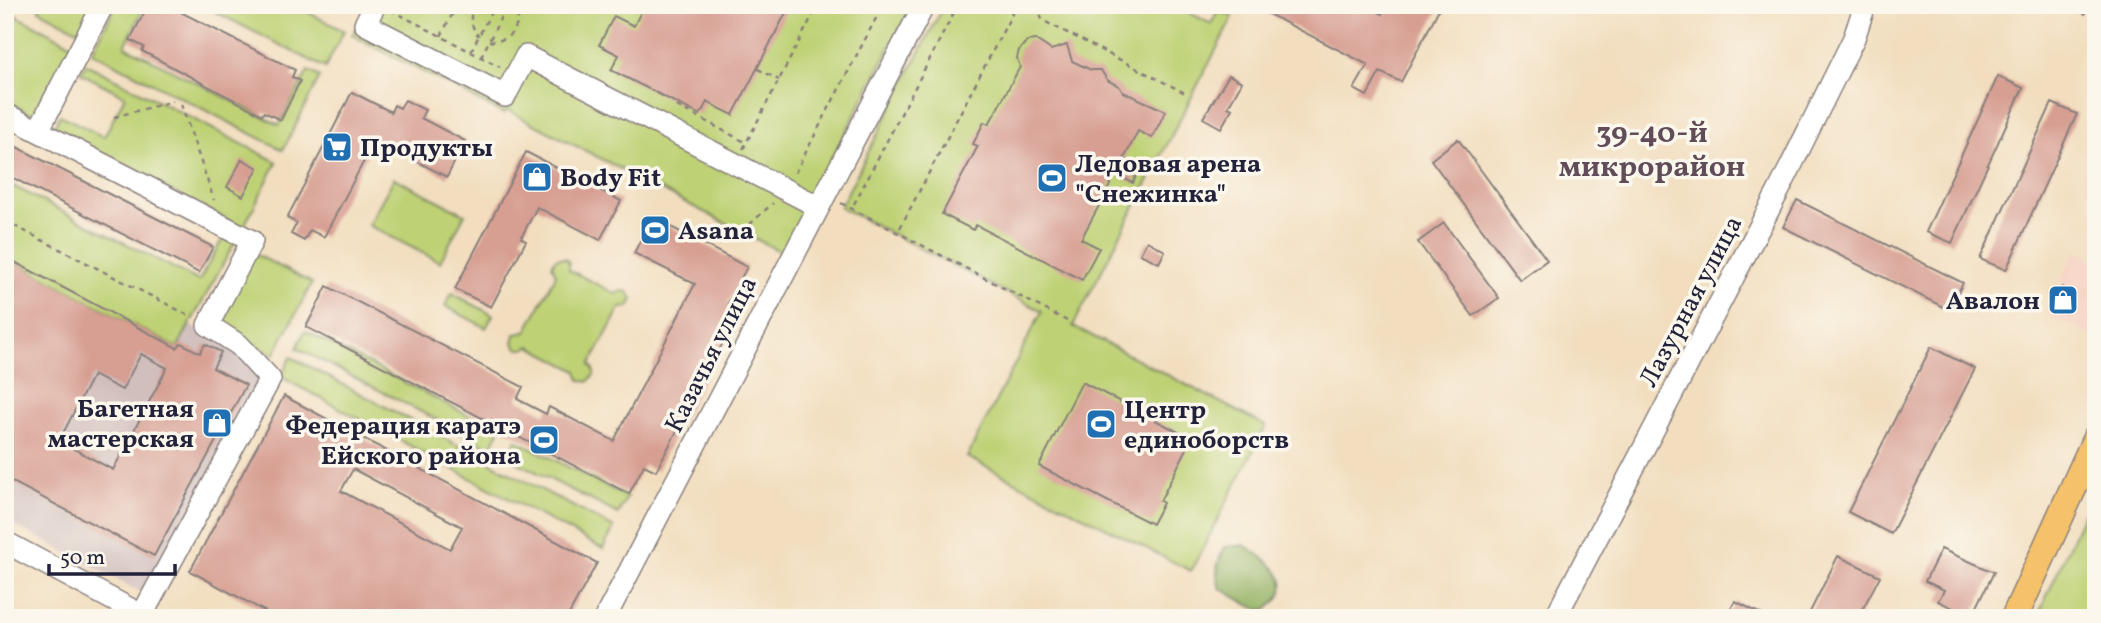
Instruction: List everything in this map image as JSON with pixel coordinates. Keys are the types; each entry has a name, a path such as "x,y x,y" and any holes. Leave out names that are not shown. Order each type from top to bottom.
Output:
{"main road":[{"path":"2014,618 2096,438"}],"street":[{"path":"38,131 103,5"},
{"path":"375,5 365,24 505,96 526,56 786,190 822,201"},
{"name":"Казачья улица","path":"605,618 924,5"},
{"name":"Лазурная улица","path":"1555,618 1779,190 1854,38 1865,5"},
{"path":"5,114 252,241 208,325 239,345 270,379 145,616 5,542"}],"path":[{"path":"382,5 516,75"},
{"path":"441,36 457,5"},
{"path":"474,5 471,23 479,36"},
{"path":"471,51 495,5"},
{"path":"481,57 507,5"},
{"path":"489,41 505,39 513,32 518,19 515,5"},
{"path":"735,164 818,5"},
{"path":"735,238 786,190 883,5"},
{"path":"854,204 958,5"},
{"path":"900,228 1012,14 1009,5"},
{"path":"1038,5 1042,20 1185,93"},
{"path":"2063,5 2096,18"},
{"path":"758,69 779,80"},
{"path":"114,117 173,101"},
{"path":"181,104 223,226"},
{"path":"677,106 747,142"},
{"path":"822,201 1068,321"},
{"path":"5,221 208,325"}],"shaded area":[{"path":"5,227 270,368 148,596 5,520"},
{"path":"2075,251 2096,260 2096,337 2046,314"}],"green space":[{"path":"41,5 95,5 81,32 39,10"},
{"path":"116,5 145,5 125,46 279,125 308,71 320,77 283,150 92,52"},
{"path":"202,5 294,5 344,31 325,68"},
{"path":"367,5 912,5 783,253 507,110 504,114 352,35"},
{"path":"944,5 1194,5 1190,13 1211,24 1218,10 1233,17 1073,326 1266,426 1191,571 967,457 1042,311 840,207"},
{"path":"5,10 73,45 36,117 5,101"},
{"path":"86,64 277,162 243,228 52,130 60,115 104,137 125,96 81,73"},
{"path":"394,178 465,214 440,262 368,225"},
{"path":"5,182 199,281 224,236 235,242 177,348 5,257"},
{"path":"251,252 312,283 274,355 213,324"},
{"path":"556,258 565,258 569,262 569,270 616,294 628,292 633,299 629,307 620,308 590,365 594,369 594,375 588,382 580,380 577,371 530,346 518,349 513,343 515,334 526,332 556,275 552,265"},
{"path":"452,293 493,315 486,328 445,306"},
{"path":"305,331 499,431 491,448 297,348"},
{"path":"291,357 614,528 603,549 281,377"},
{"path":"516,440 627,497 618,514 507,457"},
{"path":"2096,486 2096,618 2037,618"},
{"path":"1244,545 1264,558 1279,574 1282,582 1282,591 1265,610 1243,602 1221,589 1219,584 1217,568 1225,547"}],"building":[{"path":"148,5 167,5 295,70 292,77 300,81 281,120 264,112 262,115 142,51 144,47 130,40"},
{"path":"644,5 790,5 733,115 707,102 700,115 611,70 619,55 599,45 614,16 634,26"},
{"path":"1251,5 1365,5 1382,14 1386,5 1441,5 1401,82 1380,72 1367,96 1354,89 1368,65"},
{"path":"1036,40 1051,50 1067,45 1072,61 1091,70 1101,70 1107,80 1119,86 1123,92 1166,111 1152,138 1138,131 1124,159 1140,167 1133,183 1116,174 1081,239 1099,248 1082,280 976,225 973,230 942,214 978,146 973,144 984,122 989,124 1020,67 1017,58 1019,50 1027,41"},
{"path":"1229,75 1242,82 1228,107 1232,109 1221,128 1203,118"},
{"path":"1998,76 2023,88 1952,243 1926,232"},
{"path":"352,92 391,112 394,105 400,108 405,100 425,110 421,118 465,141 447,177 375,140 324,237 310,230 304,241 291,234 297,223 287,218"},
{"path":"2052,103 2077,114 2006,270 1980,259"},
{"path":"1458,139 1547,260 1520,280 1431,160"},
{"path":"5,141 213,247 199,273 5,174"},
{"path":"526,152 621,201 600,240 537,207 521,238 526,241 491,307 455,289"},
{"path":"242,159 258,168 243,196 227,187"},
{"path":"1797,200 1963,283 1949,310 1783,227"},
{"path":"652,217 747,267 728,303 740,310 656,471 644,465 629,494 306,327 327,286 523,387 517,399 546,414 549,407 614,441 695,284 634,253"},
{"path":"1444,223 1499,298 1473,316 1418,242"},
{"path":"1147,241 1165,251 1159,263 1140,254"},
{"path":"5,257 177,348 181,343 200,353 205,344 221,352 213,368 246,385 154,556 5,478","holes":["141,354 167,368 113,470 59,441 93,375 122,390"]},
{"name":"Авалон","path":"2062,287 2074,293 2065,313 2052,307"},
{"path":"1931,347 1975,369 1891,534 1848,512"},
{"path":"1082,382 1192,439 1160,501 1163,503 1152,524 1039,466"},
{"path":"284,396 597,563 567,618 277,618 190,571","holes":["353,469 462,527 450,549 341,491"]},
{"path":"1941,549 1994,572 1972,617 1938,601 1944,590 1925,581"},
{"path":"1838,556 1880,576 1858,618 1807,618"},
{"path":"1735,601 1769,618 1726,618"}],"place":[{"name":"Продукты","path":"337,147"},
{"name":"Body Fit","path":"537,177"},
{"name":"Ледовая арена \"Снежинка\"","path":"1052,178"},
{"name":"Asana","path":"655,230"},
{"name":"Авалон","path":"2063,300"},
{"name":"Багетная мастерская","path":"217,423"},
{"name":"Центр единоборств","path":"1101,424"},
{"name":"Федерация каратэ Ейского района","path":"544,440"}],"district":[{"name":"39-40-й микрорайон","path":"1652,149"}]}
